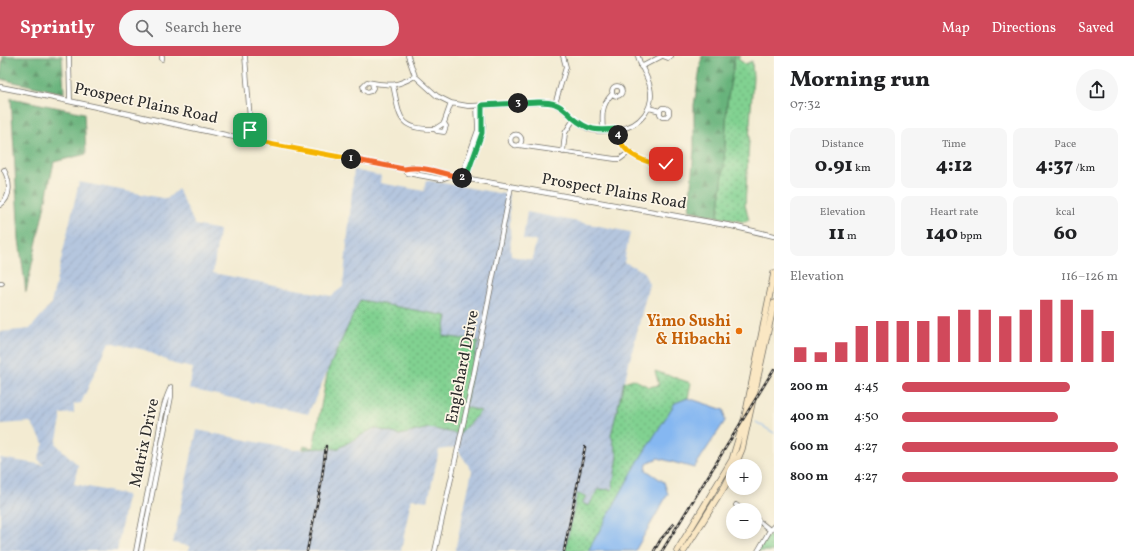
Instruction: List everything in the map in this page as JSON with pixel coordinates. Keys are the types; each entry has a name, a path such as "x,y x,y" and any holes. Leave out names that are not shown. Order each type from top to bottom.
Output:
{"main road":[{"path":"677,551 732,460 744,417 774,273"},
{"path":"738,459 742,449 774,303"},
{"path":"684,551 726,484"}],"street":[{"path":"69,56 70,100"},
{"path":"245,56 250,120 248,140"},
{"path":"408,56 415,76 437,96 451,103 477,106 546,102 555,104 564,109 574,119 590,129 603,130 617,129 634,125 642,118 649,108 650,88 638,56"},
{"path":"555,104 566,67 563,56"},
{"path":"642,67 663,56 668,58 671,56"},
{"path":"372,83 394,85 405,82 415,76"},
{"path":"394,85 402,120 410,126 435,129 437,131 444,132 446,129 444,123"},
{"name":"Prospect Plains Road","path":"0,87 70,100 248,140 404,169 408,173 441,178 449,176 464,178 732,226 774,236"},
{"path":"603,130 602,114 605,102 612,94"},
{"path":"435,129 444,123 451,103"},
{"path":"464,178 467,175 482,133 482,105"},
{"path":"464,178 464,169 478,130 477,106"},
{"path":"649,108 660,110"},
{"path":"563,152 565,133 574,119"},
{"path":"617,129 620,141 628,153 637,158 656,164"},
{"path":"518,145 620,160 628,153"},
{"path":"0,205 6,200 8,192 9,181 4,170"},
{"name":"Englehard Drive","path":"435,551 470,398 511,187"},
{"name":"Matrix Drive","path":"136,551 161,417 166,397 171,387 171,397 141,551"},
{"path":"758,551 772,528 762,522"}],"shaded area":[{"path":"354,170 381,176 380,183 424,191 426,180 509,195 511,256 532,260 536,241 523,239 527,212 630,232 624,262 643,271 649,284 611,435 618,457 612,491 589,506 582,503 586,496 577,494 565,551 455,551 472,471 456,447 439,450 428,501 411,499 401,551 189,551 189,546 173,543 197,430 295,450 326,448 337,449 374,428 400,435 429,428 459,434 481,411 465,407 478,341 443,336 447,316 360,300 308,414 189,389 193,368 174,364 145,350 109,342 81,403 74,404 74,413 61,414 56,444 78,465 74,484 127,495 117,551 0,551 0,458 44,465 38,459 44,443 30,422 0,424 0,332 30,329 51,304 79,182 167,199 178,189 195,225 219,230 213,273 331,296 343,287"}],"green space":[{"path":"3,56 62,56 64,93 0,79"},
{"path":"702,56 735,56 727,103 724,164 718,217 689,210 694,149 694,105"},
{"path":"735,56 740,56 738,59 745,64 752,61 753,77 745,205 749,220 745,222 718,217 724,164 727,103"},
{"path":"11,98 84,113 86,154 54,162 26,292 19,239"},
{"path":"360,300 447,316 443,336 478,341 465,407 481,411 459,434 429,428 400,435 374,428 337,449 303,449 304,446 313,448 328,370"},
{"path":"655,371 691,383 688,398 675,403 639,460 588,551 565,551 577,494 586,496 582,503 589,506 598,489 612,490 618,457 611,435 624,382 633,379 649,387 659,385"},
{"path":"774,529 774,551 757,551 758,548"}],"water":[{"path":"688,398 724,410 725,421 694,468 658,458 647,464 646,470 664,482 668,494 635,551 588,551 639,460 675,403"}],"waterway":[{"path":"756,422 774,433"}],"railway":[{"path":"662,551 774,369"},
{"path":"307,551 321,485 326,446"},
{"path":"564,551 585,447"},
{"path":"654,551 661,539 674,524"}],"place":[{"name":"Yimo Sushi & Hibachi","path":"739,331"}],"route":[{"path":"250,130 248,140 404,169 412,167 444,172 449,176 464,178 467,175 482,133 482,105 549,102 560,106 585,127 595,131 617,129 618,136 623,146 628,153 637,158 656,164 656,162 662,160 666,164"}]}
